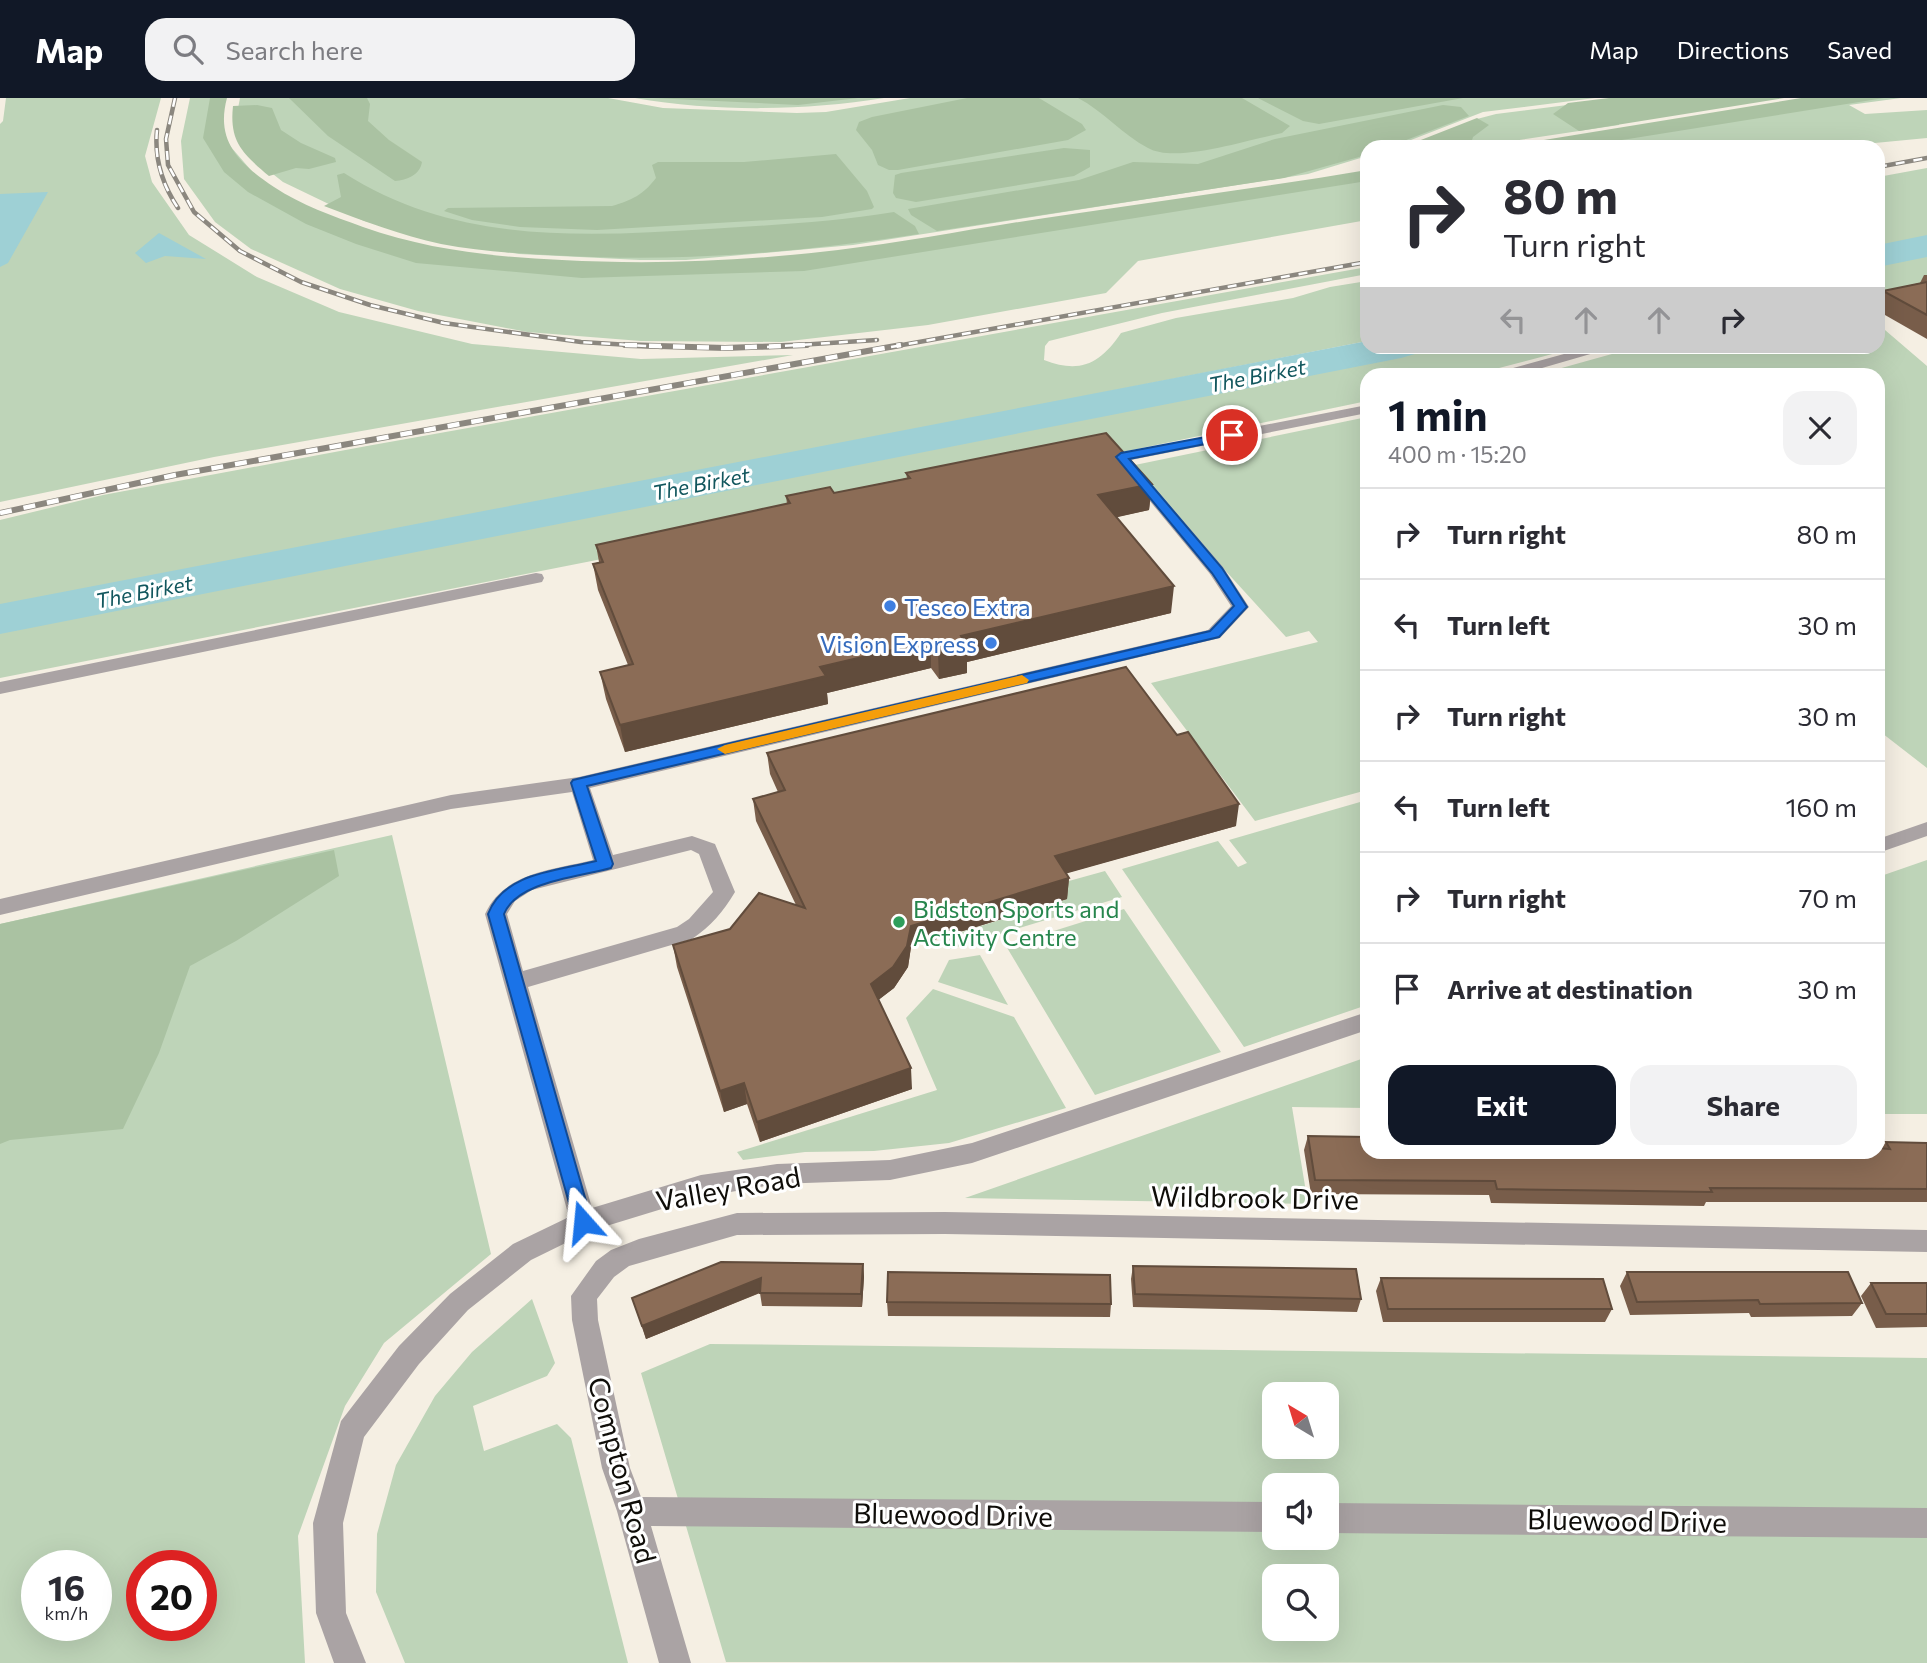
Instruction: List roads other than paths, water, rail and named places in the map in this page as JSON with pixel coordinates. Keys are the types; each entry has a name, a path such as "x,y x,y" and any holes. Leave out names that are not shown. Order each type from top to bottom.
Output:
{"street":[{"path":"1529,368 1581,354"},
{"path":"0,907 451,802 579,783 1214,634 1241,607 1217,571 1121,457 1360,410"},
{"path":"0,688 537,578"},
{"path":"579,783 605,864"},
{"path":"1885,844 1927,829"},
{"path":"514,982 684,933 706,916 724,892 708,849 701,844 691,843 526,884 511,891 501,902 496,914 514,982 583,1222"},
{"name":"Valley Road","path":"350,1663 331,1613 328,1523 351,1431 409,1355 459,1302 500,1267 583,1222 701,1186 777,1174 890,1170 972,1153 1360,1023"},
{"name":"Wildbrook Drive","path":"596,1279 620,1258 639,1250 737,1224 945,1223 1927,1241"},
{"name":"Compton Road","path":"596,1279 584,1296 585,1320 616,1468 632,1511 675,1663"},
{"name":"Bluewood Drive","path":"632,1511 1262,1517"},
{"name":"Bluewood Drive","path":"1339,1518 1927,1523"}],"water":[{"path":"48,192 8,263 0,267 0,194"},
{"path":"159,233 206,259 165,256 146,263 135,253"}],"waterway":[{"name":"The Birket","path":"1885,255 1927,246"},
{"name":"The Birket","path":"0,619 1360,354"}],"railway":[{"path":"175,98 166,139 168,165 194,212 240,251 301,282 370,305 444,323 581,342 634,345"},
{"path":"157,130 160,171 178,208"},
{"path":"1885,166 1927,158"},
{"path":"891,347 1360,263"},
{"path":"787,346 877,340"},
{"path":"625,345 634,345"},
{"path":"634,345 725,348 787,346"},
{"path":"634,345 662,347"},
{"path":"787,346 807,345"},
{"path":"0,513 175,475 901,345"},
{"path":"767,347 787,346"}],"place":[{"name":"Tesco Extra","path":"890,606"},
{"name":"Vision Express","path":"991,643"},
{"name":"Bidston Sports and Activity Centre","path":"899,922"}]}
